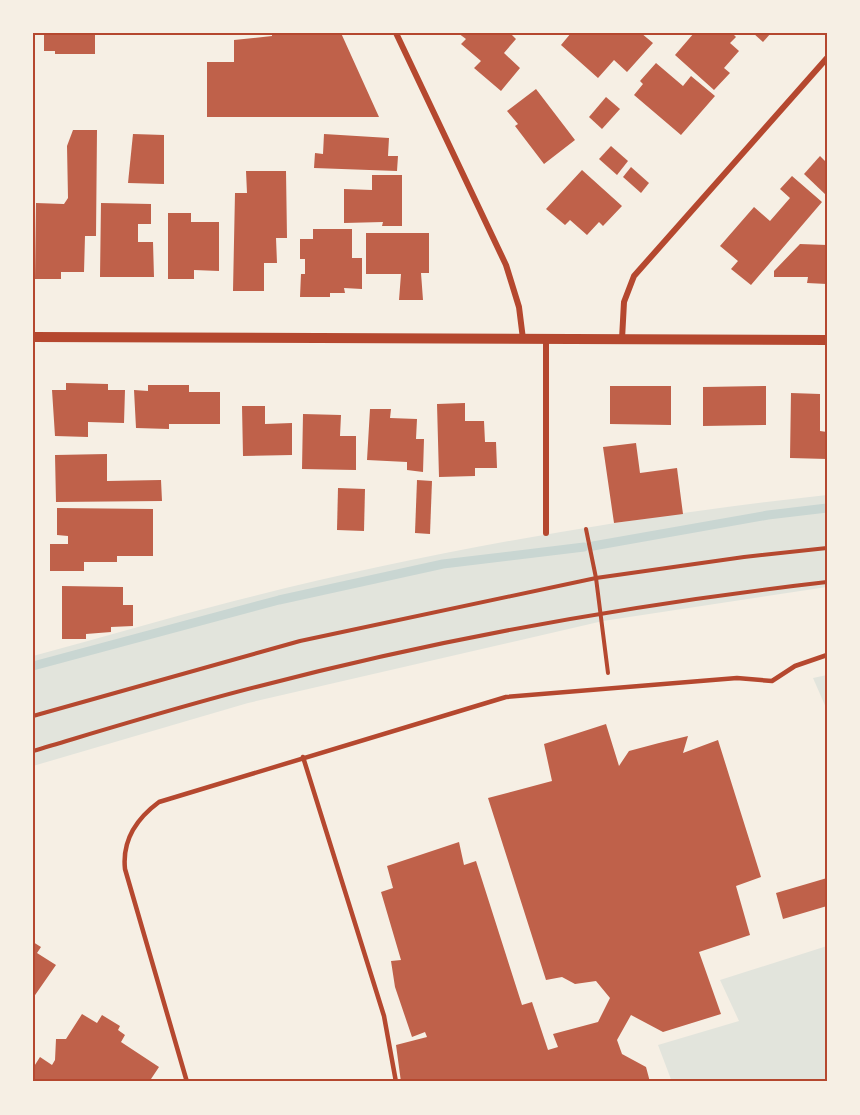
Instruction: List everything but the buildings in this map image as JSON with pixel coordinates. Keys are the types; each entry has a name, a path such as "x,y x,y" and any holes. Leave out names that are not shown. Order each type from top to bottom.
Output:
{"street":[{"path":"396,33 506,265 519,307 523,340"},
{"path":"622,339 625,296 634,276 827,58"},
{"path":"33,337 827,340"},
{"path":"546,340 546,533"}],"lane":[{"path":"187,1082 125,870 126,844 141,817 159,802 506,697 737,678 772,681 795,666 827,655"},
{"path":"303,757 384,1016 396,1082"}],"path":[{"path":"586,529 596,578 609,675"},
{"path":"33,716 300,641 596,578 827,548"},
{"path":"33,751 255,687 418,650 600,613 724,594 827,582"}],"shaded area":[{"path":"827,495 827,587 603,621 248,703 33,766 33,656 234,601 454,551 603,525"},
{"path":"827,675 827,710 813,678"},
{"path":"827,946 827,1082 672,1082 658,1045 739,1021 720,980"}],"waterway":[{"path":"593,546 768,515 827,508"},
{"path":"33,666 279,600 443,564 584,547"}]}
